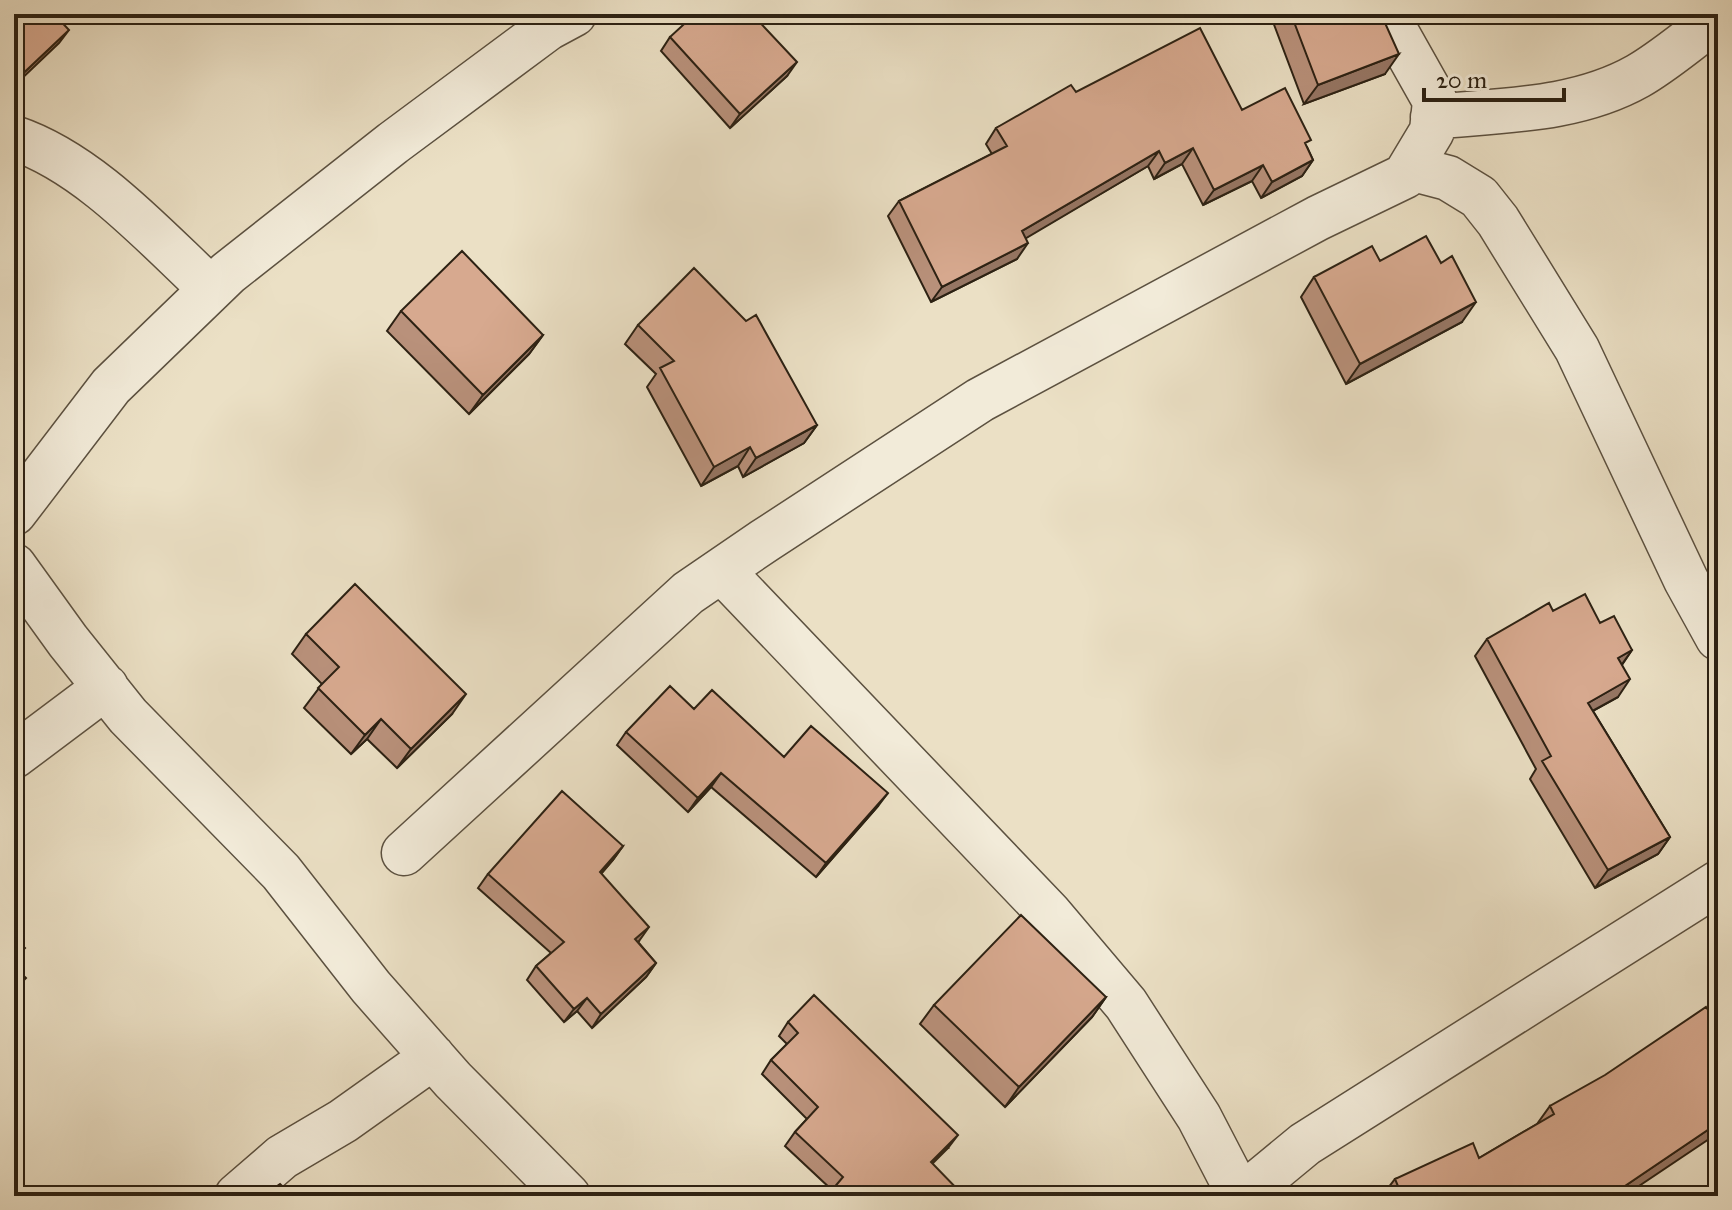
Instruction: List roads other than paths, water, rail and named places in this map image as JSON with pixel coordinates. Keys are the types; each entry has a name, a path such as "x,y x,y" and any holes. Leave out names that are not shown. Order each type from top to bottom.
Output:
{"street":[{"path":"14,513 111,386 228,273 393,143 548,28 574,14"},
{"path":"404,853 688,593 980,400 1318,218 1405,176 1432,131 1435,101 1386,14"},
{"path":"1433,117 1535,108 1598,94 1639,76 1718,19"},
{"path":"14,138 36,145 86,177 211,289"},
{"path":"1410,168 1448,178 1479,197 1498,221 1577,349 1686,580 1718,638"},
{"path":"14,566 128,716 281,872 371,987 433,1057 568,1196"},
{"path":"722,571 1049,913 1126,1004 1199,1117 1241,1196 1305,1144 1718,883"},
{"path":"14,756 106,687"},
{"path":"237,1196 282,1157 343,1121 433,1057"}]}
